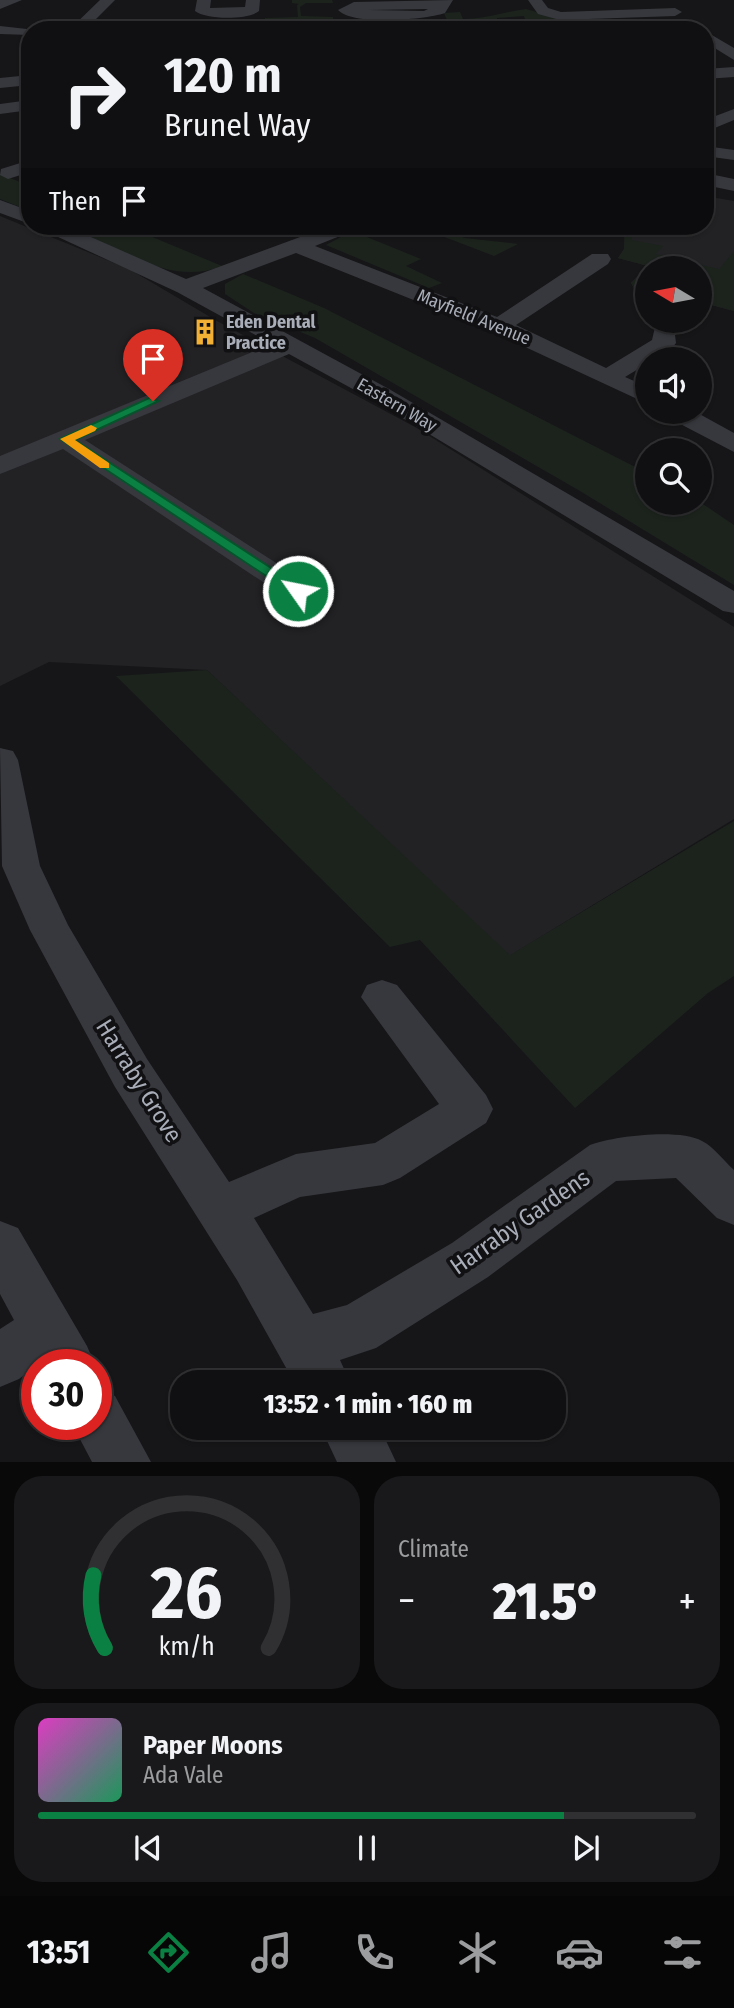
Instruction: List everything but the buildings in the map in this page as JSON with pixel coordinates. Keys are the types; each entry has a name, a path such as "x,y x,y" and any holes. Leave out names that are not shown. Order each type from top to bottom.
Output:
{"street":[{"path":"0,5 15,0"},
{"path":"86,21 108,0"},
{"path":"204,0 202,11 207,12 252,11 253,0"},
{"path":"535,0 543,11 560,16 675,12"},
{"path":"657,0 686,21"},
{"path":"444,2 440,10 415,16 352,14 345,10 354,6 444,2"},
{"path":"0,30 21,31"},
{"path":"714,42 734,55"},
{"path":"714,73 734,72"},
{"path":"0,83 21,81"},
{"path":"0,109 21,106"},
{"path":"714,152 734,155"},
{"path":"8,173 21,169"},
{"path":"714,181 734,185"},
{"path":"0,206 21,214"},
{"name":"Eastern Way","path":"70,235 185,287 380,394 734,604"},
{"path":"185,287 325,235"},
{"name":"Mayfield Avenue","path":"297,246 499,326 635,390"},
{"path":"499,326 600,258"},
{"path":"609,376 664,343 663,333"},
{"path":"0,466 290,345"},
{"path":"702,424 729,437"},
{"path":"66,439 298,591"},
{"name":"Harraby Grove","path":"0,760 8,789 21,866 50,930 131,1073 220,1209 312,1363"},
{"path":"220,1209 296,1177 383,1163 470,1109 382,997"},
{"name":"Harraby Gardens","path":"312,1363 357,1329 470,1260 607,1160 686,1156 734,1202"},
{"path":"0,1245 57,1347 0,1360"},
{"path":"110,1440 123,1462"},
{"path":"356,1440 368,1462"}],"shaded area":[{"path":"292,0 332,0 333,3 306,3 300,7 301,16 333,17 334,21 264,21 265,18 298,17 299,4 292,3"},
{"path":"526,9 568,21 525,21 524,16 497,18 498,21 439,21 447,20 444,13 460,12 463,19"},
{"path":"0,174 21,182 21,207 0,199"},
{"path":"714,198 734,201 734,311 712,305 712,256 635,256 635,263 618,258 624,249 625,235 714,235"},
{"path":"0,216 21,225 21,235 46,235 129,269 217,321 415,427 734,627 734,819 509,956 207,670 49,662 0,686"},
{"path":"86,235 148,235 222,266 182,272 162,268"},
{"path":"345,235 362,235 421,259 406,266 442,283 429,288 326,245"},
{"path":"439,235 518,244 494,256"},
{"path":"625,235 632,235 632,240 664,246 656,254 664,256 635,256 635,263 618,258 624,249"},
{"path":"734,251 734,311 712,305 712,267 719,269"},
{"path":"243,274 324,308 635,467 635,515 712,515 712,510 734,525 734,585 580,491 315,338 254,313 225,294 225,284"},
{"path":"207,670 510,955 734,821 734,976 708,993 575,1108 420,940 390,947 116,676"}],"slow traffic":[{"path":"91,428 66,439 105,465"}],"place":[{"name":"Eden Dental Practice","path":"205,332"}],"route":[{"path":"153,401 66,439 298,591"}]}
